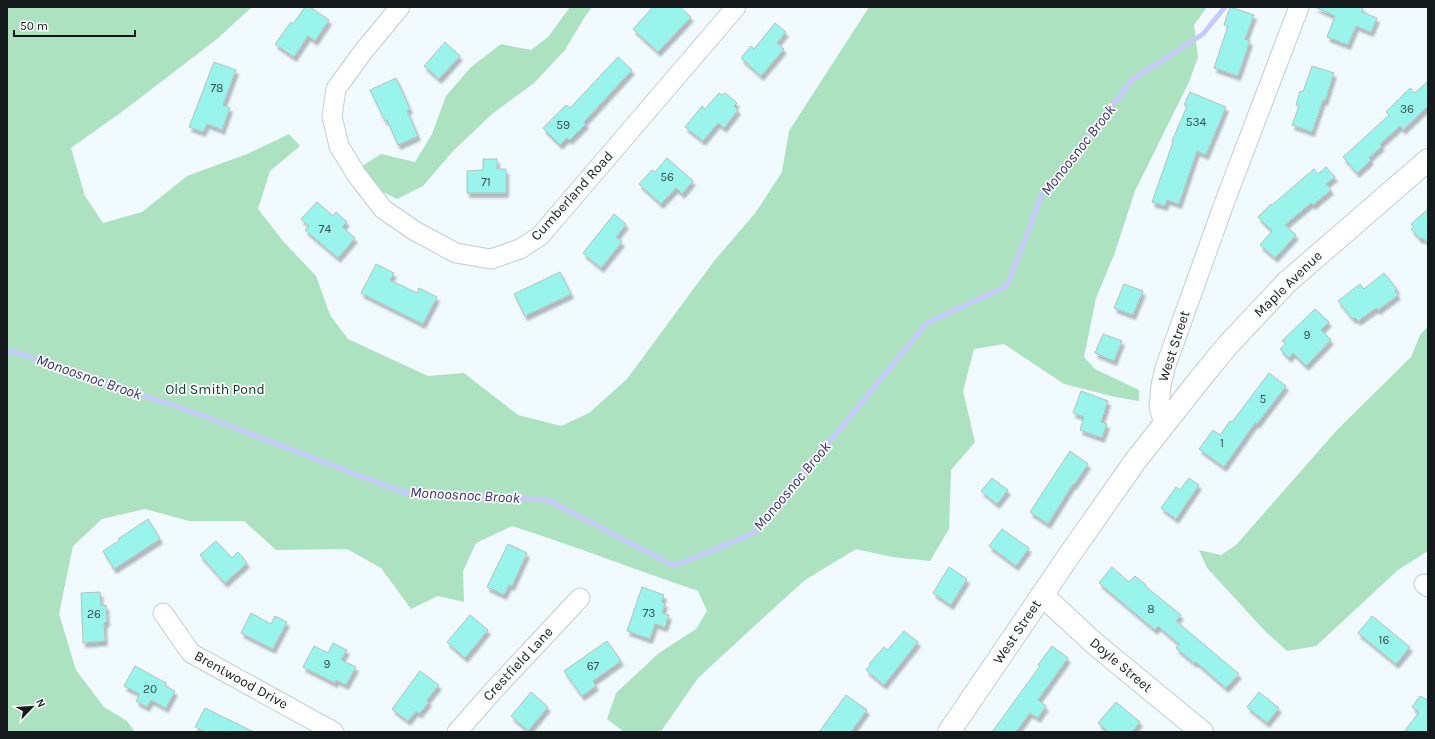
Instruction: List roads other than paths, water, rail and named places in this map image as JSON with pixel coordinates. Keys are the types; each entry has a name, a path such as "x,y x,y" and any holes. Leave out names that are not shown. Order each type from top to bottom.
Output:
{"main road":[{"name":"Maple Avenue","path":"1164,424 1228,346 1286,283 1428,160"},
{"name":"West Street","path":"949,732 1123,478 1164,424"},
{"name":"Doyle Street","path":"1042,595 1095,644 1202,732"}],"street":[{"name":"Cumberland Road","path":"400,7 336,89 332,116 339,146 356,174 383,209 415,231 456,253 491,259 520,249 540,236 736,7"},
{"name":"West Street","path":"1164,424 1159,407 1161,385 1165,368 1225,201 1299,7"},
{"name":"Crestfield Lane","path":"457,732 493,690 580,598"},
{"name":"Brentwood Drive","path":"163,613 191,653 334,732"}],"waterway":[{"name":"Monoosnoc Brook","path":"7,353 12,351 204,416 402,492 548,500 674,566 754,533 927,323 1007,286 1041,197 1132,80 1203,34 1225,7"}],"park label":[{"name":"Old Smith Pond","path":"215,389"}]}
